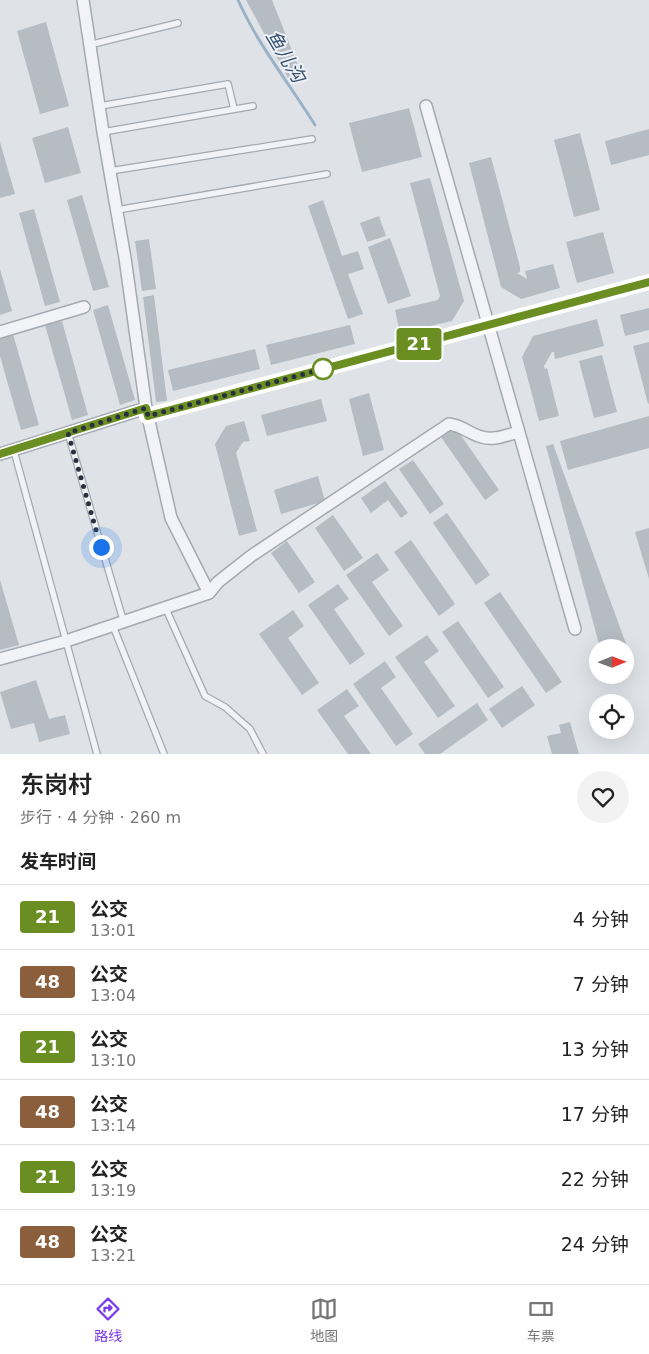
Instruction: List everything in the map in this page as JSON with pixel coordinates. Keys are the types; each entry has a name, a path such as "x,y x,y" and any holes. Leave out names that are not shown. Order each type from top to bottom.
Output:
{"street":[{"path":"84,0 89,46 100,106 102,132 117,210 147,412 171,518 209,593"},
{"path":"426,106 574,629"},
{"path":"0,454 68,433 147,412 487,326 649,282"},
{"path":"0,332 84,307"},
{"path":"0,659 66,641 209,593 218,582 251,556 449,424 461,426 481,437 490,438 518,432"}],"lane":[{"path":"89,46 178,23"},
{"path":"100,106 228,84 234,109"},
{"path":"102,132 253,106"},
{"path":"110,171 312,139"},
{"path":"117,210 327,174"},
{"path":"68,433 118,624 164,754"},
{"path":"14,451 96,754"},
{"path":"166,609 205,696 225,707 250,729 263,754"}],"building":[{"path":"246,0 272,0 301,73 288,78"},
{"path":"46,22 69,106 40,114 17,31"},
{"path":"409,108 422,157 362,172 349,123"},
{"path":"68,127 81,173 45,183 32,138"},
{"path":"649,129 649,155 611,165 605,141"},
{"path":"580,133 600,210 574,217 554,140"},
{"path":"0,142 15,194 0,198"},
{"path":"491,157 520,267 520,272 517,273 527,279 525,271 553,264 560,288 521,299 501,287 469,163"},
{"path":"430,178 464,301 452,321 400,333 395,310 438,300 440,296 410,183"},
{"path":"82,195 109,287 93,291 67,200"},
{"path":"323,200 342,256 358,251 364,269 348,274 363,314 348,319 308,206"},
{"path":"34,209 60,302 45,306 19,213"},
{"path":"379,216 386,236 367,242 360,223"},
{"path":"603,232 614,273 577,283 566,242"},
{"path":"390,238 411,296 388,304 368,247"},
{"path":"149,239 156,289 142,291 135,241"},
{"path":"0,269 12,311 0,315"},
{"path":"154,295 167,401 156,402 143,297"},
{"path":"108,305 135,400 120,405 93,310"},
{"path":"649,308 649,330 625,336 620,315"},
{"path":"597,319 604,346 555,359 554,352 552,352 544,366 545,369 547,368 559,416 539,421 522,357 533,336"},
{"path":"62,321 88,415 72,420 45,325"},
{"path":"350,325 355,344 271,365 266,345"},
{"path":"13,334 39,425 21,430 0,356 0,338"},
{"path":"649,342 649,403 648,404 633,346"},
{"path":"255,349 260,369 173,391 168,370"},
{"path":"602,355 617,412 594,418 579,361"},
{"path":"369,393 384,450 363,456 349,399"},
{"path":"321,399 327,421 267,436 261,415"},
{"path":"649,416 649,448 568,470 560,441"},
{"path":"244,421 250,441 243,442 236,453 257,531 239,536 215,444 226,426"},
{"path":"455,427 499,490 485,500 441,437"},
{"path":"553,444 624,639 598,639 546,446"},
{"path":"413,460 444,504 430,514 399,469"},
{"path":"318,476 325,501 281,514 274,490"},
{"path":"385,481 408,513 401,518 388,500 371,513 361,498"},
{"path":"447,513 490,575 476,585 433,523"},
{"path":"333,515 363,558 344,571 315,528"},
{"path":"649,528 649,579 635,532"},
{"path":"411,540 455,604 439,616 394,552"},
{"path":"287,541 315,582 299,593 271,553"},
{"path":"377,553 389,570 372,582 403,626 389,636 346,575"},
{"path":"0,580 19,645 0,650"},
{"path":"338,584 349,599 334,609 365,654 350,665 308,605"},
{"path":"500,592 562,682 546,693 484,603"},
{"path":"293,610 304,626 288,638 319,683 302,695 259,634"},
{"path":"458,621 504,687 488,698 442,632"},
{"path":"427,635 439,651 424,662 455,706 438,718 395,657"},
{"path":"385,661 396,677 381,688 413,734 396,746 353,684"},
{"path":"36,680 49,719 65,715 70,734 39,742 34,723 11,729 0,692"},
{"path":"522,686 535,705 502,728 489,709"},
{"path":"347,689 359,706 344,716 371,754 348,754 317,710"},
{"path":"477,703 488,720 440,754 425,754 418,744"},
{"path":"570,722 579,754 552,754 547,736 561,733 559,725"}],"waterway":[{"name":"鱼儿沟","path":"238,0 264,48 315,125"}],"bus line":[{"name":"21","path":"0,454 146,408 148,416 649,282"}],"route":[{"path":"101,547 68,433 146,408 148,416 323,369"}]}
